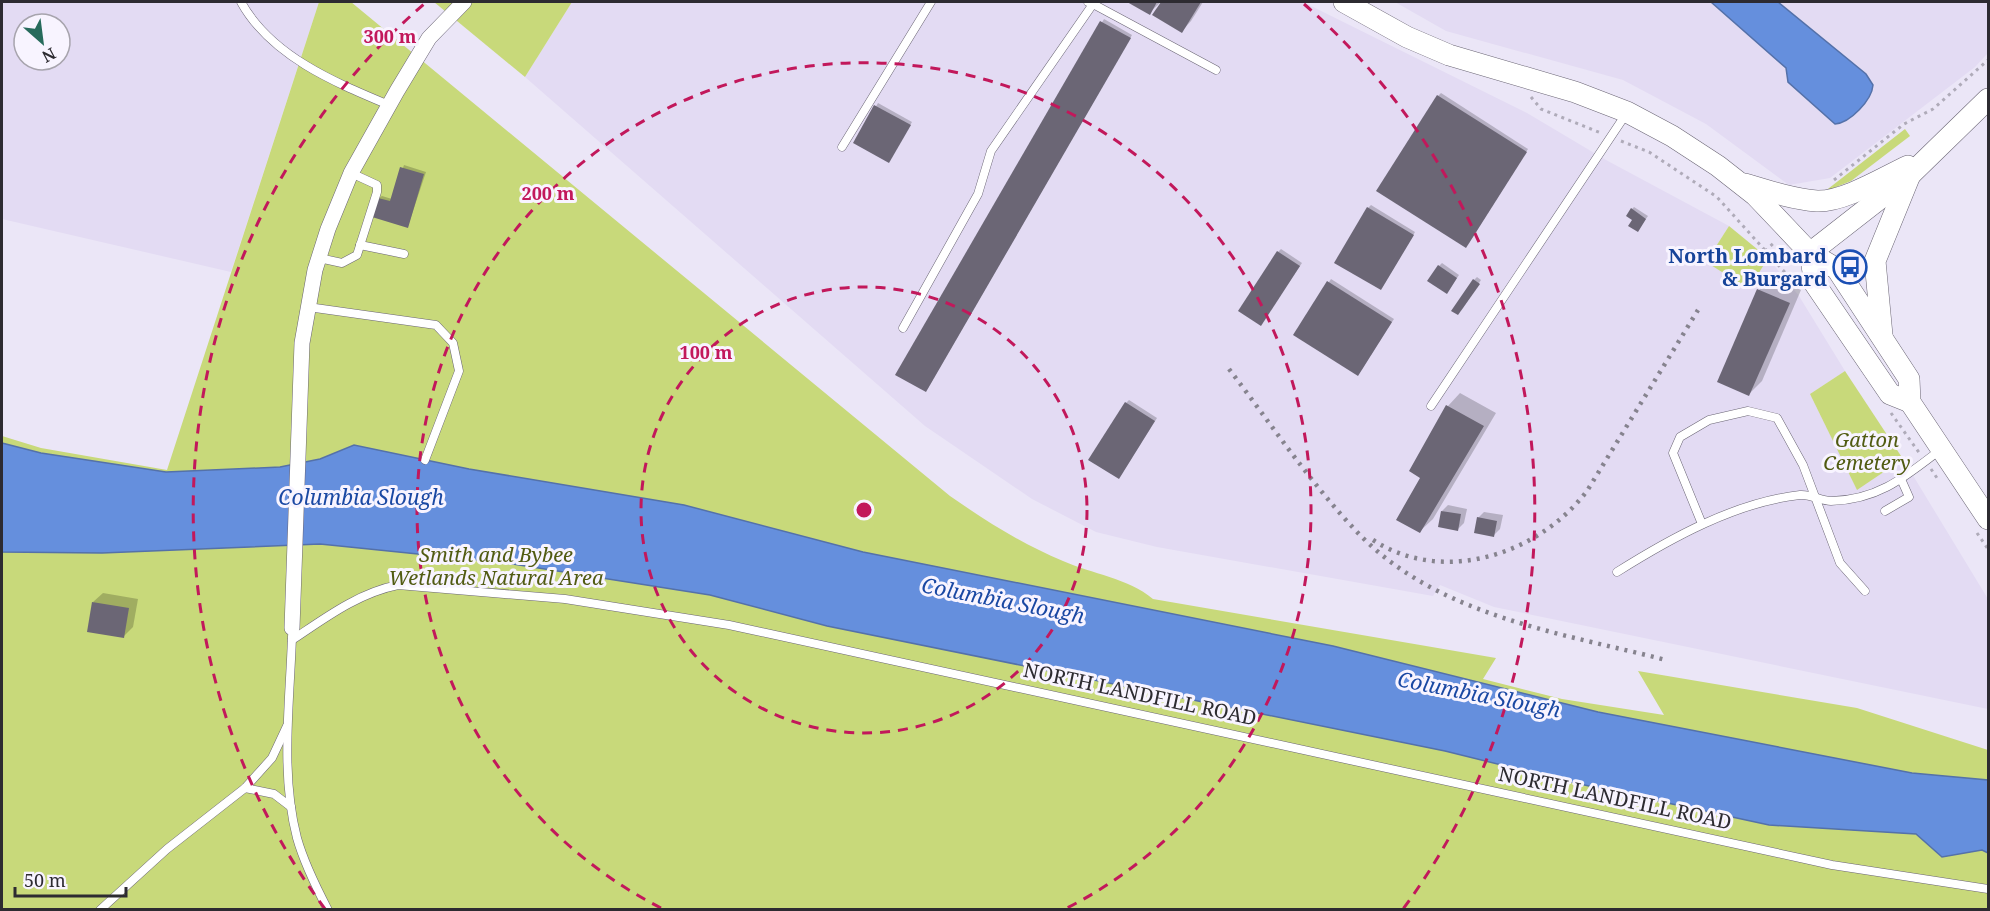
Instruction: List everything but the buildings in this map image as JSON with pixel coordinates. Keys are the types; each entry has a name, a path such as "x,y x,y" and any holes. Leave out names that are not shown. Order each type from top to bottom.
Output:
{"main road":[{"path":"1344,2 1425,45 1515,77 1575,92 1627,112 1694,149 1742,184 1810,253 1837,269 1909,379 1910,402 1989,519"},
{"path":"1810,253 1910,175 1989,99"},
{"path":"1742,184 1789,196 1825,200 1848,194 1931,156"},
{"path":"1882,338 1875,261 1910,175"},
{"path":"1810,253 1815,284 1890,394 1910,402"}],"street":[{"path":"292,634 299,391 307,307 319,258 351,173 429,39 460,4"}],"lane":[{"path":"241,2 256,24 292,56 323,76 389,105"},
{"path":"842,147 931,2"},
{"path":"903,328 978,194 991,151 1092,2 1216,70"},
{"path":"1431,405 1627,112"},
{"path":"319,258 342,263 350,261 357,255 377,192 377,185 351,173"},
{"path":"360,245 404,254"},
{"path":"307,307 436,325 453,343 459,371 425,460"},
{"path":"1702,524 1673,453 1680,437 1709,420 1748,411 1777,418 1803,465 1840,563 1864,591"},
{"path":"1617,572 1702,524 1745,508 1802,495 1828,501 1860,500 1901,479 1941,449"},
{"path":"1885,512 1909,497 1901,479"},
{"name":"NORTH LANDFILL ROAD","path":"292,634 378,589 398,585 565,599 729,625 1832,865 1989,890"},
{"path":"292,634 288,725 291,807 298,839 314,882 328,909"},
{"path":"100,909 167,849 245,788 272,758 288,725"},
{"path":"245,788 274,794 291,807"}],"path":[{"path":"1831,183 1904,124 1933,109 1989,60"},
{"path":"1515,77 1541,110 1649,152 1717,197 1765,251"}],"shaded area":[{"path":"2,2 319,2 231,272 2,219"},
{"path":"572,2 1303,2 1527,113 1606,160 1729,226 1706,262 1749,288 1768,258 1799,296 1845,371 1810,394 1857,489 1903,459 1988,599 1988,709 1494,607 1440,585 1433,596 1157,547 1096,532 1032,499 925,426 525,77"},
{"path":"1395,2 1988,2 1988,53 1975,67 1830,178 1789,185 1706,124 1623,80 1446,31"}],"green space":[{"name":"Smith and Bybee Wetlands Natural Area","path":"319,2 351,2 950,496 1005,532 1074,566 1121,581 1153,599 1496,658 1483,679 1562,699 1664,715 1638,671 1857,708 1988,750 1988,909 2,909 2,436 41,448 167,470"},
{"path":"434,2 572,2 525,77"},
{"path":"1905,129 1910,136 1851,181 1824,192"},
{"path":"1729,226 1768,258 1749,289 1706,262"},
{"name":"Gatton Cemetery","path":"1845,371 1903,459 1857,490 1810,394"}],"water":[{"path":"1711,2 1778,2 1866,74 1873,85 1869,97 1847,120 1835,124 1788,82 1786,68"},
{"name":"Columbia Slough","path":"2,443 41,453 166,472 280,467 320,459 354,445 469,469 684,505 863,552 1333,646 1598,712 1912,773 1988,780 1988,853 1982,850 1942,857 1916,834 1769,825 1566,781 1445,751 827,626 710,595 506,563 320,544 102,553 2,552"}],"railway":[{"path":"1373,540 1401,554 1430,561 1459,561 1489,556 1517,546 1543,532 1567,513 1587,491 1698,310"},
{"path":"1229,369 1324,495 1359,534 1391,562 1463,603 1503,618 1666,660"}],"place":[{"name":"North Lombard & Burgard","path":"1850,267"}]}
